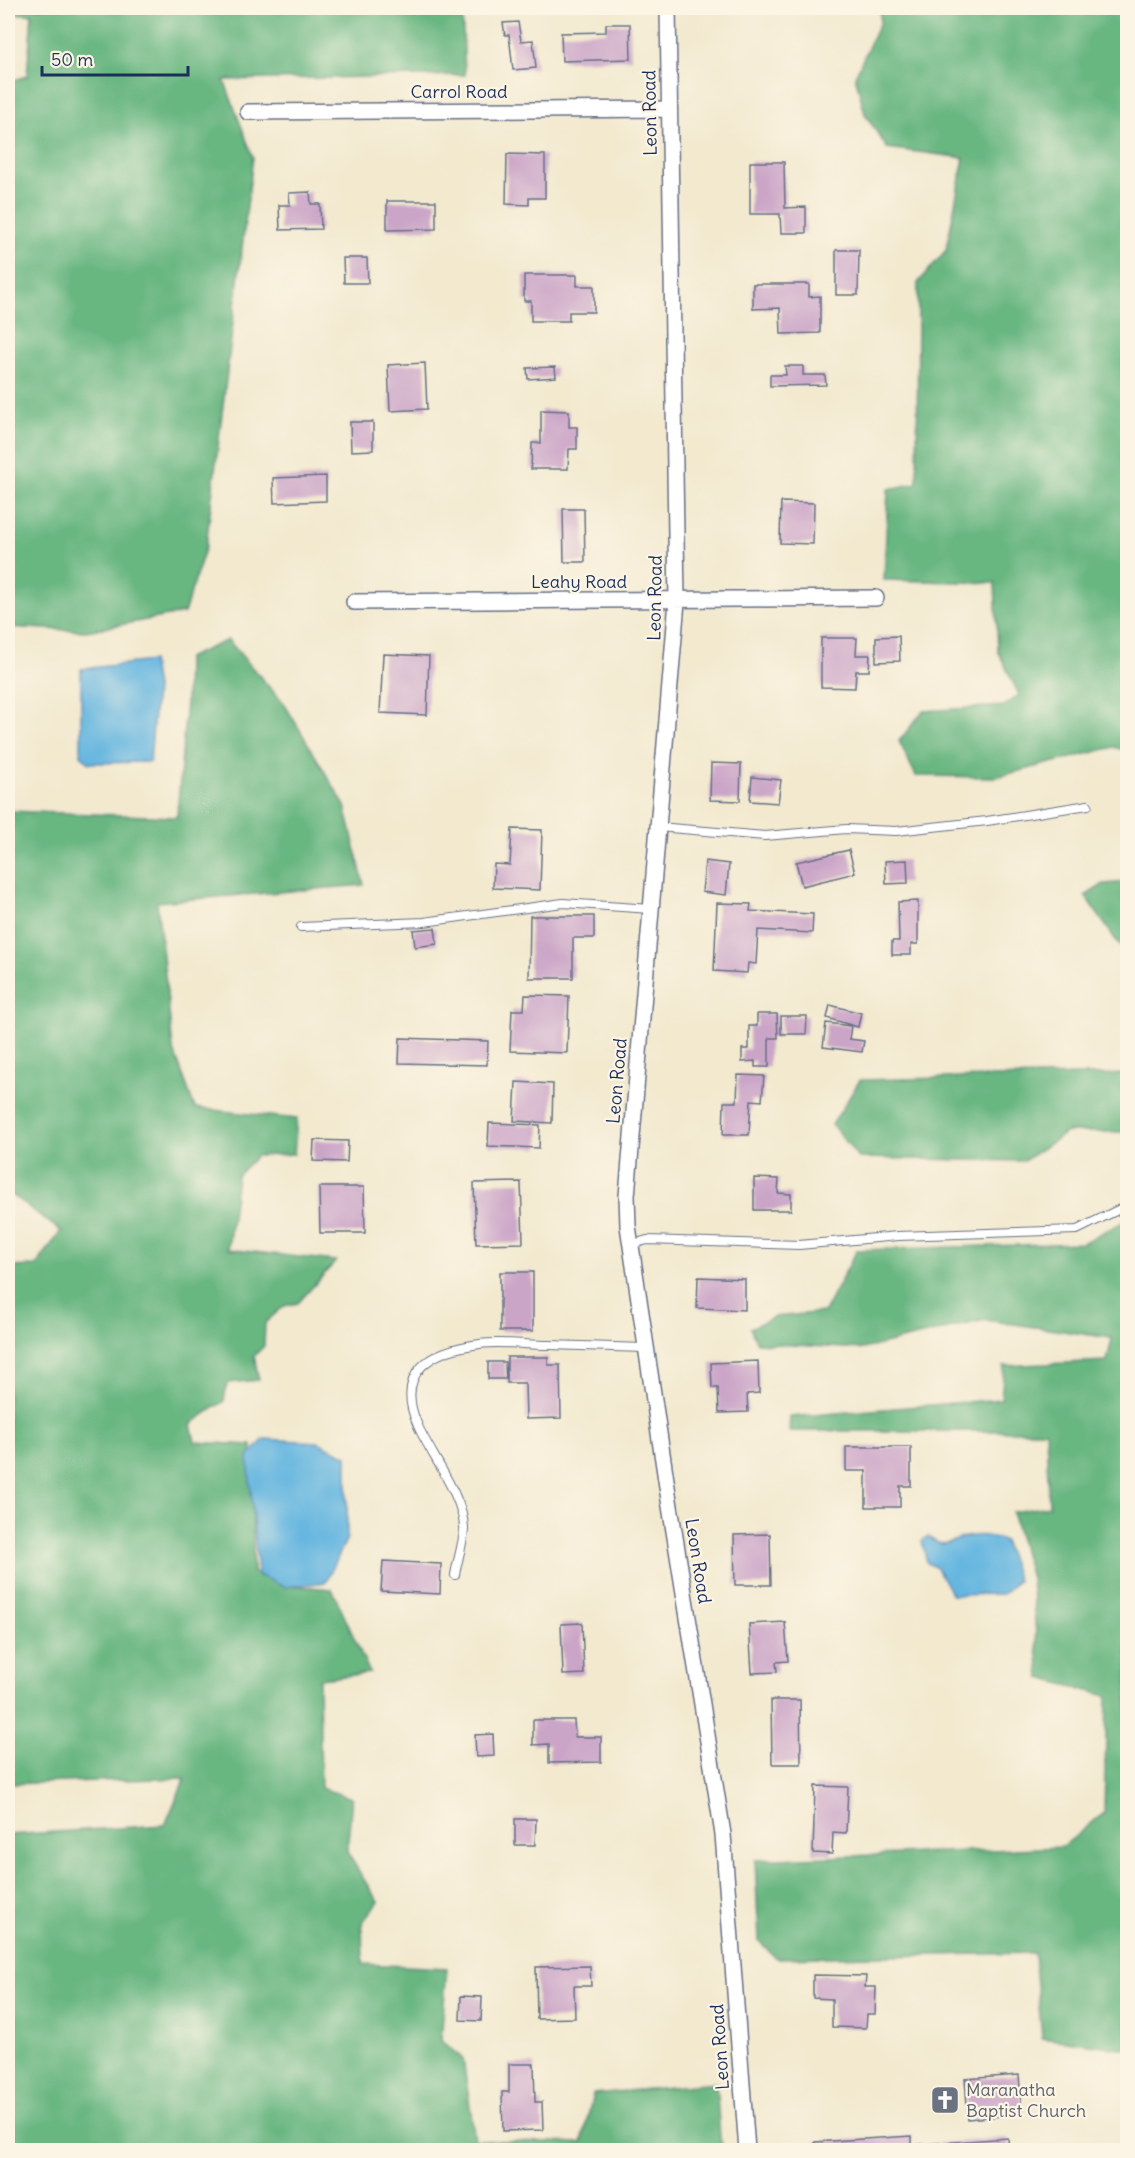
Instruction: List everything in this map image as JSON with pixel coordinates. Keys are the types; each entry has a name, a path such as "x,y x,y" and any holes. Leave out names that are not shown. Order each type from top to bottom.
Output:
{"street":[{"name":"Leon Road","path":"668,8 677,601 627,1196 630,1245 645,1348 723,1834 747,2151"},
{"name":"Carrol Road","path":"248,112 669,109"},
{"name":"Leahy Road","path":"354,602 876,598"}],"lane":[{"path":"658,827 765,836 846,829 896,831 987,821 1088,805"},
{"path":"301,927 424,922 563,903 651,909"},
{"path":"630,1245 647,1240 799,1245 898,1236 1077,1230 1128,1205"},
{"path":"455,1575 464,1530 460,1511 450,1486 418,1426 410,1403 410,1387 417,1370 430,1358 480,1344 645,1348"}],"green space":[{"path":"8,8 462,8 465,75 224,80 253,157 206,546 184,613 86,631 8,627 8,82 27,76 32,14 8,14"},
{"path":"880,8 1127,8 1127,751 1114,747 996,777 916,776 899,741 923,711 1004,706 1019,695 998,651 995,583 884,580 888,489 917,483 918,283 946,250 964,158 887,148 865,114 855,76 880,22"},
{"path":"228,640 285,705 345,806 364,885 157,902 173,1048 195,1108 297,1119 294,1154 256,1156 237,1176 228,1249 336,1261 298,1303 284,1306 265,1323 264,1346 254,1356 259,1380 227,1383 224,1401 191,1424 195,1442 252,1445 253,1572 288,1585 332,1589 370,1673 319,1679 321,1788 352,1798 347,1852 378,1902 362,1923 363,1964 447,1968 441,2041 463,2059 475,2140 582,2143 593,2094 716,2083 721,2150 8,2150 8,1835 165,1825 185,1778 8,1784 8,1267 36,1266 61,1231 8,1192 8,811 177,817 187,658"},
{"path":"1128,882 1127,956 1085,896 1104,884"},
{"path":"1127,1074 1127,1132 1067,1132 1024,1161 859,1158 832,1125 860,1080"},
{"path":"1127,1220 1127,2049 1042,2038 1034,1953 776,1958 759,1941 755,1860 1062,1847 1104,1813 1107,1696 1040,1678 1031,1578 1012,1512 1049,1506 1046,1431 789,1431 790,1417 1001,1399 1004,1366 1107,1361 1112,1338 985,1320 863,1349 757,1343 750,1328 774,1317 824,1312 857,1250 1082,1243"}],"water":[{"path":"152,661 156,688 150,762 89,763 81,755 81,669"},
{"path":"264,1439 318,1442 347,1456 347,1538 326,1582 284,1587 258,1575 248,1457"},
{"path":"928,1536 941,1544 978,1536 995,1537 1004,1541 1018,1580 1003,1594 952,1595 937,1568 927,1563 922,1541"}],"building":[{"path":"518,22 521,41 533,40 536,68 513,70 509,35 505,35 503,23"},
{"path":"606,24 630,24 631,59 562,61 561,33 606,32"},
{"path":"507,154 545,155 545,198 529,198 529,205 506,204"},
{"path":"750,162 784,162 785,208 806,207 806,233 781,233 780,214 750,214"},
{"path":"310,192 311,204 320,204 321,229 280,230 279,205 290,205 289,193"},
{"path":"387,201 436,201 436,229 387,230"},
{"path":"836,250 859,250 858,295 836,295"},
{"path":"343,258 367,258 368,283 344,283"},
{"path":"524,275 577,275 577,286 594,286 594,312 569,312 569,321 531,321 531,301 524,301"},
{"path":"753,284 809,284 809,297 820,296 820,333 781,334 780,308 753,309"},
{"path":"425,363 427,409 390,411 388,365"},
{"path":"785,366 803,366 803,375 825,375 826,385 770,386 770,375 786,375"},
{"path":"555,367 556,377 528,379 527,368"},
{"path":"541,410 569,411 569,427 577,427 577,449 569,449 568,469 531,469 532,443 541,443"},
{"path":"350,422 373,422 373,450 351,451"},
{"path":"326,476 326,501 274,503 273,478"},
{"path":"781,502 814,503 813,544 780,543"},
{"path":"563,509 584,509 585,562 564,562"},
{"path":"899,636 900,661 876,662 876,637"},
{"path":"821,638 857,638 856,655 870,655 869,671 856,671 855,688 821,687"},
{"path":"383,654 429,656 427,715 380,713"},
{"path":"711,763 741,764 740,801 710,800"},
{"path":"752,777 781,780 778,803 750,801"},
{"path":"512,829 542,830 540,890 493,888 494,864 510,865"},
{"path":"849,850 855,873 802,886 796,862"},
{"path":"907,860 908,883 886,884 885,861"},
{"path":"705,861 729,864 726,895 702,892"},
{"path":"918,901 918,944 911,944 911,955 892,955 892,941 899,941 898,902"},
{"path":"717,903 751,904 750,911 813,914 812,933 758,930 756,964 748,963 747,973 714,971"},
{"path":"530,916 594,916 594,938 573,938 573,978 529,978"},
{"path":"435,928 437,944 415,947 413,930"},
{"path":"525,995 569,996 567,1053 510,1051 512,1010 524,1010"},
{"path":"830,1005 861,1013 858,1027 827,1018"},
{"path":"757,1014 777,1014 778,1038 769,1038 769,1067 755,1067 755,1061 742,1062 742,1049 749,1049 749,1026 757,1026"},
{"path":"781,1016 807,1016 806,1034 781,1034"},
{"path":"826,1023 851,1026 849,1039 864,1041 862,1052 823,1047"},
{"path":"400,1038 488,1041 487,1065 399,1063"},
{"path":"738,1075 764,1076 762,1101 751,1100 749,1135 723,1135 724,1102 737,1102"},
{"path":"516,1082 553,1084 552,1123 514,1121"},
{"path":"489,1123 540,1125 539,1148 488,1146"},
{"path":"314,1140 348,1141 347,1162 313,1161"},
{"path":"754,1178 779,1179 778,1193 791,1194 791,1210 754,1210"},
{"path":"521,1182 523,1243 476,1244 474,1183"},
{"path":"319,1187 364,1187 365,1233 320,1233"},
{"path":"500,1272 533,1272 533,1331 500,1331"},
{"path":"698,1277 745,1279 745,1310 697,1308"},
{"path":"507,1357 548,1357 548,1365 560,1365 561,1418 526,1419 525,1383 507,1383"},
{"path":"758,1361 759,1393 747,1394 748,1412 719,1413 718,1388 712,1388 711,1363"},
{"path":"488,1362 505,1362 506,1379 488,1379"},
{"path":"846,1447 911,1447 911,1486 900,1486 900,1507 866,1507 866,1471 846,1471"},
{"path":"770,1534 771,1585 735,1585 734,1535"},
{"path":"383,1561 441,1564 440,1594 381,1591"},
{"path":"785,1622 788,1661 776,1662 777,1672 752,1673 749,1624"},
{"path":"582,1623 584,1674 563,1675 561,1624"},
{"path":"771,1700 800,1700 801,1764 772,1764"},
{"path":"533,1720 574,1720 575,1737 601,1737 601,1762 549,1763 549,1744 533,1745"},
{"path":"493,1734 494,1756 476,1757 475,1735"},
{"path":"815,1786 848,1787 846,1833 833,1832 832,1854 813,1853"},
{"path":"515,1819 536,1819 535,1845 515,1845"},
{"path":"590,1966 591,1986 574,1986 575,2018 537,2019 536,1967"},
{"path":"813,1975 866,1976 865,1987 876,1987 875,2014 867,2014 866,2028 832,2027 832,1999 813,1998"},
{"path":"461,1996 482,1997 481,2021 460,2020"},
{"path":"509,2064 534,2064 535,2102 542,2102 543,2130 503,2131 502,2092 509,2092"},
{"path":"1019,2075 1022,2114 968,2119 965,2079"},
{"path":"912,2136 912,2145 1008,2138 1009,2150 815,2150 815,2142"},
{"path":"1068,2145 1068,2150 1023,2150 1023,2149"}],"place":[{"name":"Maranatha Baptist Church","path":"945,2100"}]}
